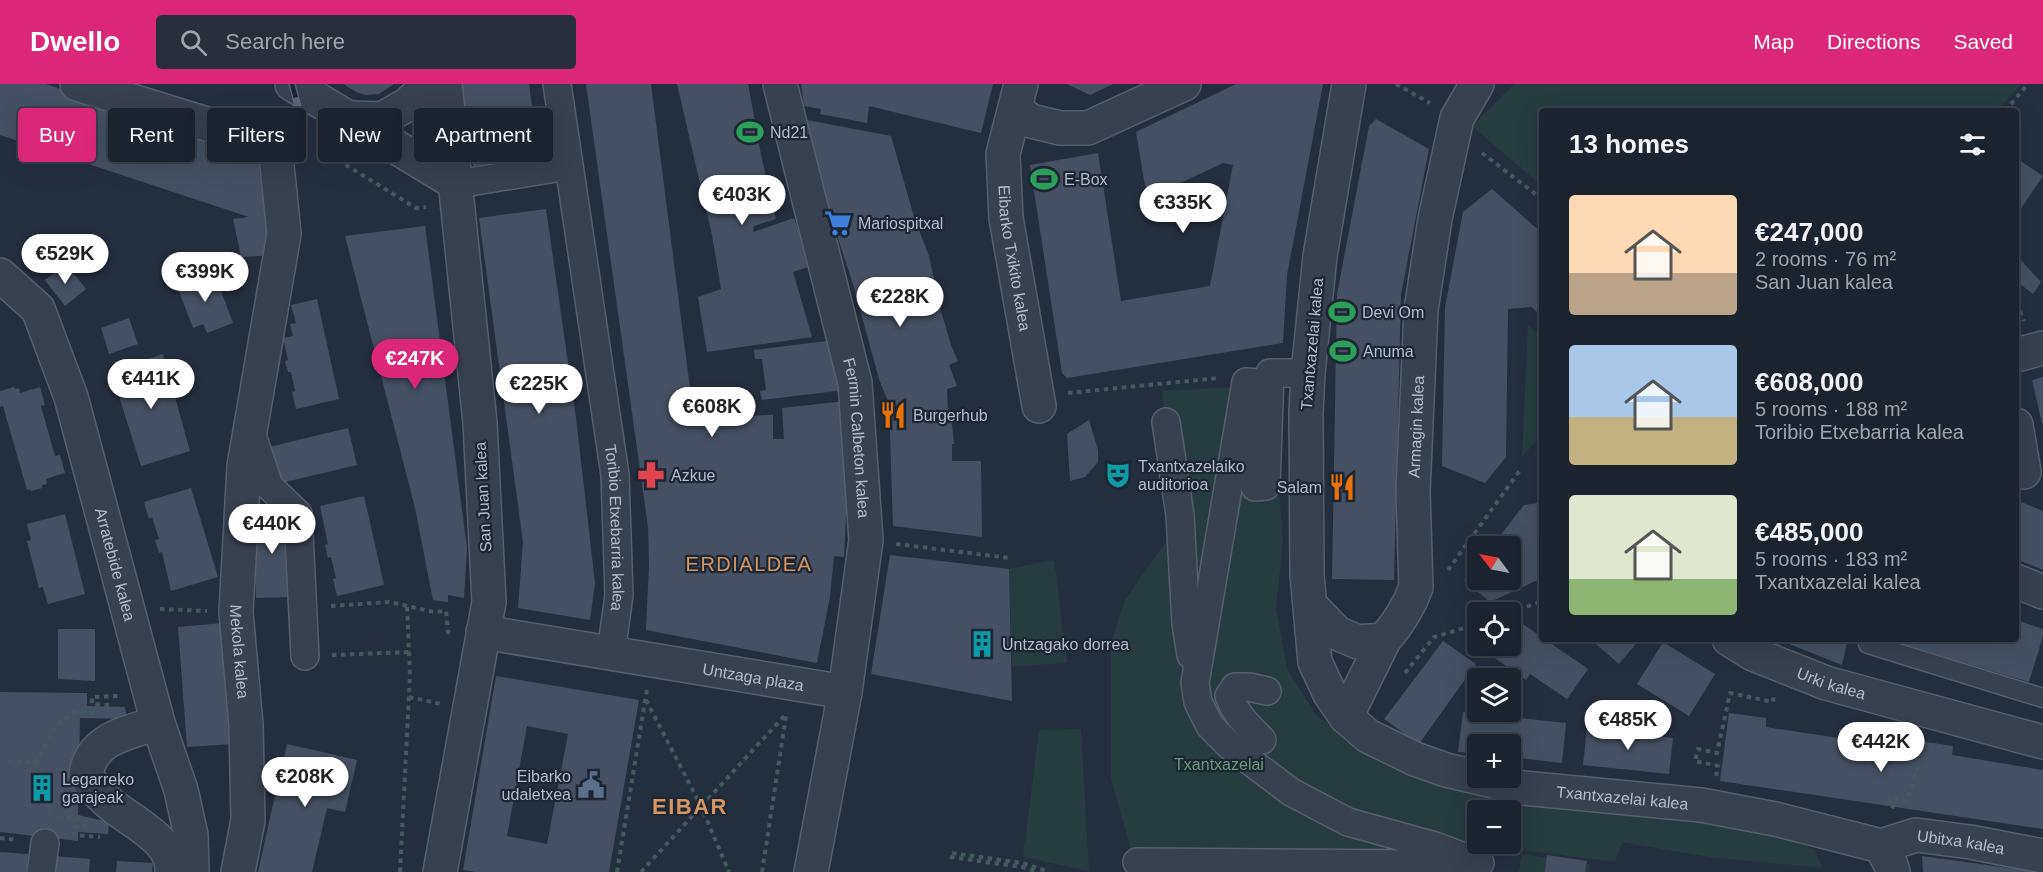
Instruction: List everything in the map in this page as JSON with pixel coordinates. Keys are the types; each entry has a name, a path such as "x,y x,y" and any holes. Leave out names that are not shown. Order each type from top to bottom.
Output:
{"street":[{"name":"Mekola kalea","path":"77,84 275,145 284,234 244,466 236,612 246,724 248,820 238,872"},
{"path":"292,84 332,108"},
{"path":"401,108 430,84"},
{"name":"San Juan kalea","path":"440,872 468,629 489,602 480,423 445,84"},
{"name":"Toribio Etxebarria kalea","path":"557,84 615,475 619,595 611,653"},
{"name":"Fermin Calbeton kalea","path":"780,84 855,383 866,540 845,692"},
{"path":"1018,97 1031,121 1060,128 1088,128 1184,84"},
{"name":"Txantxazelai kalea","path":"1349,84 1320,256 1306,413 1307,575 1315,662 1330,694 1346,717 1368,736 1415,759 1457,772 1523,788 1701,805 1775,819 1887,859"},
{"name":"Armagin kalea","path":"1389,634 1412,598 1416,587 1413,492 1421,310 1435,219 1456,125 1477,84"},
{"name":"Eibarko Txikito kalea","path":"1018,97 1003,154 1006,218 1038,400"},
{"path":"402,150 457,184 568,166"},
{"name":"Arratebide kalea","path":"0,275 38,309 71,397 158,723 181,790 191,835 192,872"},
{"path":"2019,354 2043,348"},
{"path":"1195,683 1246,382 1257,383 1255,487 1266,486 1270,373 1308,374"},
{"path":"1166,422 1180,515 1186,624 1198,702 1210,726 1230,746 1291,792 1348,822 1435,846 1481,867"},
{"name":"Mekola kalea","path":"251,432 269,486 298,514 305,656"},
{"path":"2019,437 2028,474"},
{"path":"2019,582 2043,592"},
{"path":"1311,606 1337,633 1358,642 1389,634"},
{"name":"Untzaga plaza","path":"468,629 652,659 789,699 845,692"},
{"path":"1346,717 1389,634"},
{"name":"Urki kalea","path":"1734,642 1753,654 1826,683 2043,742"},
{"path":"1262,740 1233,708 1229,696 1235,687 1267,691"},
{"path":"811,872 845,692"},
{"path":"158,723 109,740 94,751 87,762 86,775 106,800 158,840 168,852 172,872"},
{"name":"Ubitxa kalea","path":"1887,859 1916,835 1970,842 2043,856"},
{"path":"41,872 45,843"},
{"path":"1137,862 1481,867"}],"lane":[{"path":"1868,645 2043,698"}],"path":[{"path":"1396,84 1456,125 1539,196"},
{"path":"2008,108 2028,84"},
{"path":"341,162 416,208"},
{"path":"1038,400 1223,378"},
{"path":"1443,577 1521,469"},
{"path":"866,540 1010,558"},
{"path":"389,602 434,612 446,611 448,632 454,635 468,629"},
{"path":"1521,609 1539,602"},
{"path":"400,872 409,697 407,605"},
{"path":"153,608 236,612"},
{"path":"1400,679 1434,637 1467,627"},
{"path":"305,656 409,652"},
{"path":"617,872 652,659"},
{"path":"1705,773 1716,776 1718,766 1695,761 1698,749 1717,753 1730,693 1773,702 1776,685"},
{"path":"409,697 438,703"},
{"path":"645,699 700,806 729,872"},
{"path":"641,872 700,806 789,699"},
{"path":"762,872 789,699"},
{"path":"1898,808 1888,805 1892,798 1907,801 1920,760 1892,755 1896,744 1918,748 1911,729 1917,708"},
{"path":"35,763 57,725 74,712"},
{"path":"8,761 35,763"},
{"path":"35,763 49,790 45,843"},
{"path":"1038,872 1022,867 951,855 1023,863 1049,872"}],"green space":[{"path":"1514,84 2021,84 2000,108 1539,108 1539,183 1472,126"},
{"path":"1528,325 1539,334 1539,437 1522,457"},
{"name":"Txantxazelai","path":"1274,385 1283,542 1276,607 1287,669 1317,716 1357,744 1467,765 1467,788 1521,788 1521,776 1751,821 1815,850 1822,868 1709,857 1622,842 1615,862 1521,850 1521,800 1467,800 1467,854 1481,854 1478,872 1133,856 1111,779 1111,642 1125,600 1165,543 1173,509 1162,391"},
{"path":"1054,560 1067,663 1012,667 1009,569"},
{"path":"1081,729 1089,871 1023,857 1039,730"},
{"path":"1522,854 1590,864 1589,872 1519,872"}],"building":[{"path":"0,84 46,84 117,108 108,108 108,162 195,162 195,135 207,139 207,162 267,162 275,255 241,257 233,219 249,217 82,162 96,162 96,108 18,108 18,141 0,135"},
{"path":"343,84 394,84 379,94 366,95"},
{"path":"461,84 529,84 532,108 465,108"},
{"path":"586,84 651,84 692,404 712,401 714,414 742,410 743,416 773,415 773,439 784,439 782,408 846,401 849,455 844,557 834,556 830,596 817,663 646,630 648,527"},
{"path":"677,84 748,84 776,219 754,226 753,232 794,218 811,266 793,272 812,337 707,352 698,297 721,289 712,235"},
{"path":"801,84 993,84 981,133 869,106 867,123 820,114 821,109 804,106"},
{"path":"1067,84 1113,84 1090,95"},
{"path":"1236,84 1323,84 1287,275 1283,343 1067,378 1062,373 1030,165 1098,153 1121,301 1210,286 1233,165 1223,163 1155,195 1145,186 1136,132"},
{"path":"1376,119 1429,149 1401,295 1394,580 1332,579 1337,294 1369,126"},
{"path":"807,120 891,136 914,217 929,256 941,311 958,361 949,365 957,386 947,389 948,416 951,416 954,444 952,444 952,461 981,461 982,537 893,526 889,404 879,379 853,284 828,208"},
{"path":"2019,160 2043,176 2019,212"},
{"path":"472,162 499,162 473,166"},
{"path":"1492,189 1539,230 1539,314 1531,307 1508,309 1506,457 1485,483 1442,466 1445,307 1463,212"},
{"path":"546,209 576,418 595,583 590,620 518,608 523,542 479,218"},
{"path":"425,226 467,548 464,598 448,595 448,602 433,600 415,508 345,236"},
{"path":"2019,258 2041,282 2033,294 2019,283"},
{"path":"66,264 86,289 65,306 45,280"},
{"path":"214,272 233,323 207,333 203,324 193,328 177,286"},
{"path":"317,299 339,399 296,409 292,392 295,391 291,372 288,372 285,361 288,360 283,338 293,336 290,324 296,323 291,305"},
{"path":"129,318 138,344 109,354 101,328"},
{"path":"835,340 844,390 762,400 760,391 766,390 762,359 755,359 754,350"},
{"path":"163,354 190,451 141,466 111,371"},
{"path":"2043,377 2043,423 2042,423 2032,380"},
{"path":"40,387 45,405 41,406 55,456 60,455 65,473 46,479 47,484 42,485 42,488 31,491 27,490 3,406 0,407 0,391 19,388 20,393"},
{"path":"1089,420 1098,450 1098,462 1085,477 1070,481 1067,434"},
{"path":"348,428 357,465 277,484 269,447"},
{"path":"191,488 218,577 171,591 162,552 159,553 155,540 159,539 144,502"},
{"path":"364,496 384,585 337,596 333,579 336,578 331,557 328,558 325,545 328,544 320,506"},
{"path":"2019,501 2043,511 2043,570 2019,560"},
{"path":"1538,503 1539,579 1521,588 1521,536 1500,536 1524,505"},
{"path":"255,512 290,512 291,597 256,598 256,584 253,584"},
{"path":"65,514 85,594 48,604 43,587 39,588 27,541 31,540 27,524"},
{"path":"890,555 1009,569 1012,701 871,674"},
{"path":"1476,590 1516,590 1490,602"},
{"path":"2019,621 2043,629 2029,682 1894,642 2019,642"},
{"path":"223,623 232,744 187,747 178,627"},
{"path":"1521,623 1539,635 1539,642 1549,642 1588,669 1567,699 1530,674 1526,680 1521,676 1521,668 1509,668 1492,656 1521,656"},
{"path":"58,629 95,629 95,681 58,679"},
{"path":"1443,641 1476,664 1473,668 1467,668 1467,677 1419,744 1384,719"},
{"path":"1593,642 1637,642 1619,664"},
{"path":"1663,642 1715,674 1689,716 1637,684"},
{"path":"1784,642 1847,642 1842,665"},
{"name":"Eibarko udaletxea","path":"496,676 639,700 609,872 476,872 463,870","holes":["527,726 568,734 547,844 507,836"]},
{"name":"Legarreko garajeak","path":"0,692 87,693 87,706 125,707 127,719 80,718 78,815 109,822 108,834 78,832 78,841 0,832"},
{"path":"1463,712 1467,712 1467,722 1521,722 1521,718 1566,723 1562,763 1521,758 1521,734 1467,734 1467,753 1458,752"},
{"path":"1729,713 1766,718 1766,727 1805,733 1839,738 1839,729 1953,746 1952,755 2043,770 2043,829 1720,781"},
{"path":"1587,728 1673,738 1669,774 1583,765"},
{"path":"287,744 357,760 345,812 327,808 312,872 258,872 276,791 285,793 289,773 281,771"},
{"path":"0,852 28,854 27,872 0,872"},
{"path":"1547,855 1587,861 1585,872 1545,872"},
{"path":"54,856 90,859 89,872 53,872"},
{"path":"1922,856 2031,871 2031,872 1923,872"},
{"path":"117,861 153,863 152,872 116,872"}],"railway":[{"path":"292,84 298,108"}],"place":[{"name":"Nd21","path":"750,132"},
{"name":"E-Box","path":"1044,179"},
{"name":"Mariospitxal","path":"838,223"},
{"name":"Devi Om","path":"1342,312"},
{"name":"Anuma","path":"1343,351"},
{"name":"Burgerhub","path":"893,415"},
{"name":"Azkue","path":"651,475"},
{"name":"Txantxazelaiko auditorioa","path":"1118,475"},
{"name":"Salam","path":"1342,487"},
{"name":"Untzagako dorrea","path":"982,644"},
{"name":"Eibarko udaletxea","path":"591,785"},
{"name":"Legarreko garajeak","path":"42,788"}],"district":[{"name":"ERDIALDEA","path":"749,564"},
{"name":"EIBAR","path":"690,806"}]}
